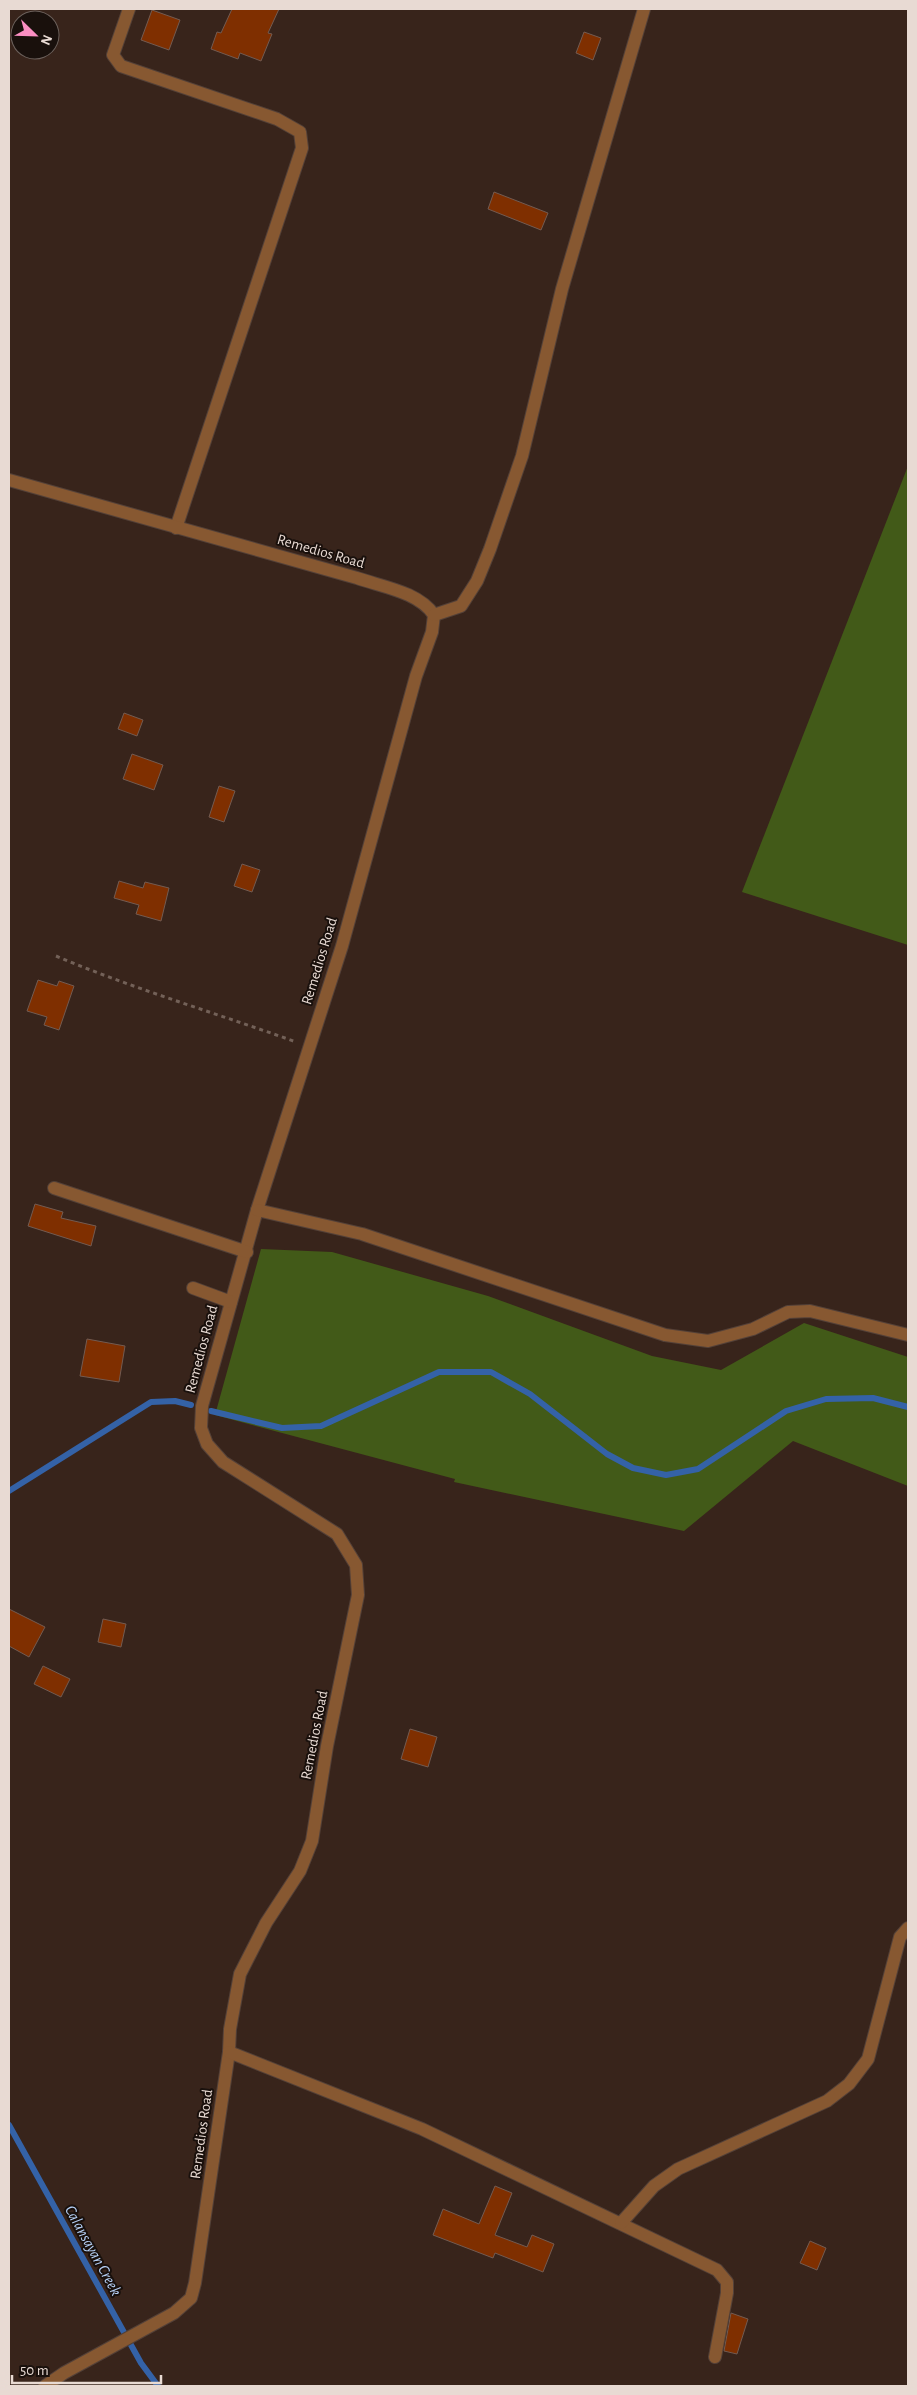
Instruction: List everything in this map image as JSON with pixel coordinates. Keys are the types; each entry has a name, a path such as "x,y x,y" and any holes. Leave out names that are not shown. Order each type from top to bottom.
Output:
{"street":[{"path":"129,9 113,55 121,66 277,120 300,132 302,148 176,528"},
{"path":"434,615 461,606 477,581 510,494 522,456 562,289 644,9"},
{"name":"Remedios Road","path":"9,480 357,578 414,597 426,604 434,615 432,632 416,676 342,946 308,1046 257,1210 247,1252 202,1406 201,1428 208,1444 223,1462 338,1534 356,1566 358,1596 328,1746 312,1842 300,1872 266,1923 240,1974 230,2029 229,2052 195,2283 191,2298 174,2313 64,2373 45,2386"},
{"path":"54,1188 247,1252"},
{"path":"257,1210 362,1234 664,1335 708,1341 753,1329 788,1312 810,1311 908,1335"},
{"path":"192,1288 231,1302"},
{"path":"621,2223 654,2186 678,2170 827,2101 849,2084 868,2059 900,1937 908,1928"},
{"path":"229,2052 422,2129 696,2258 716,2270 726,2282 727,2293 715,2357"}],"path":[{"path":"56,956 105,977 212,1011 308,1046"}],"green space":[{"path":"908,466 908,945 742,892"},
{"path":"261,1249 332,1252 488,1296 652,1356 721,1370 804,1323 908,1357 908,1486 793,1441 684,1531 454,1482 455,1479 215,1415"}],"building":[{"path":"232,9 279,9 268,33 272,34 261,61 240,53 238,59 211,49 217,32 221,33"},
{"path":"152,10 180,20 169,50 141,40"},
{"path":"584,32 601,38 593,60 576,53"},
{"path":"494,192 548,213 541,230 488,209"},
{"path":"124,713 143,720 137,736 118,729"},
{"path":"132,754 163,765 154,790 123,779"},
{"path":"219,786 235,791 224,822 209,817"},
{"path":"242,864 260,870 252,892 234,886"},
{"path":"119,881 143,888 145,882 169,888 161,921 136,914 139,905 114,898"},
{"path":"38,980 57,986 59,981 74,986 59,1030 44,1025 47,1017 27,1011"},
{"path":"35,1204 63,1212 61,1218 96,1226 91,1246 28,1226"},
{"path":"87,1339 125,1346 119,1382 80,1376"},
{"path":"9,1609 45,1627 29,1657 9,1646"},
{"path":"103,1619 126,1624 121,1647 98,1642"},
{"path":"43,1666 70,1679 61,1697 34,1684"},
{"path":"410,1729 437,1737 428,1767 401,1759"},
{"path":"495,2186 512,2193 495,2235 527,2247 532,2235 554,2244 543,2272 495,2253 493,2258 433,2235 443,2209 479,2224"},
{"path":"810,2241 826,2248 817,2270 800,2263"},
{"path":"731,2313 748,2319 737,2354 724,2351"}],"waterway":[{"path":"211,1411 282,1428 321,1426 439,1372 491,1372 530,1394 607,1454 633,1468 666,1475 698,1469 786,1411 826,1399 873,1398 908,1407"},
{"path":"9,1491 151,1402 175,1401 191,1405"},
{"name":"Calansayan Creek","path":"9,2125 141,2363 158,2386"}]}
